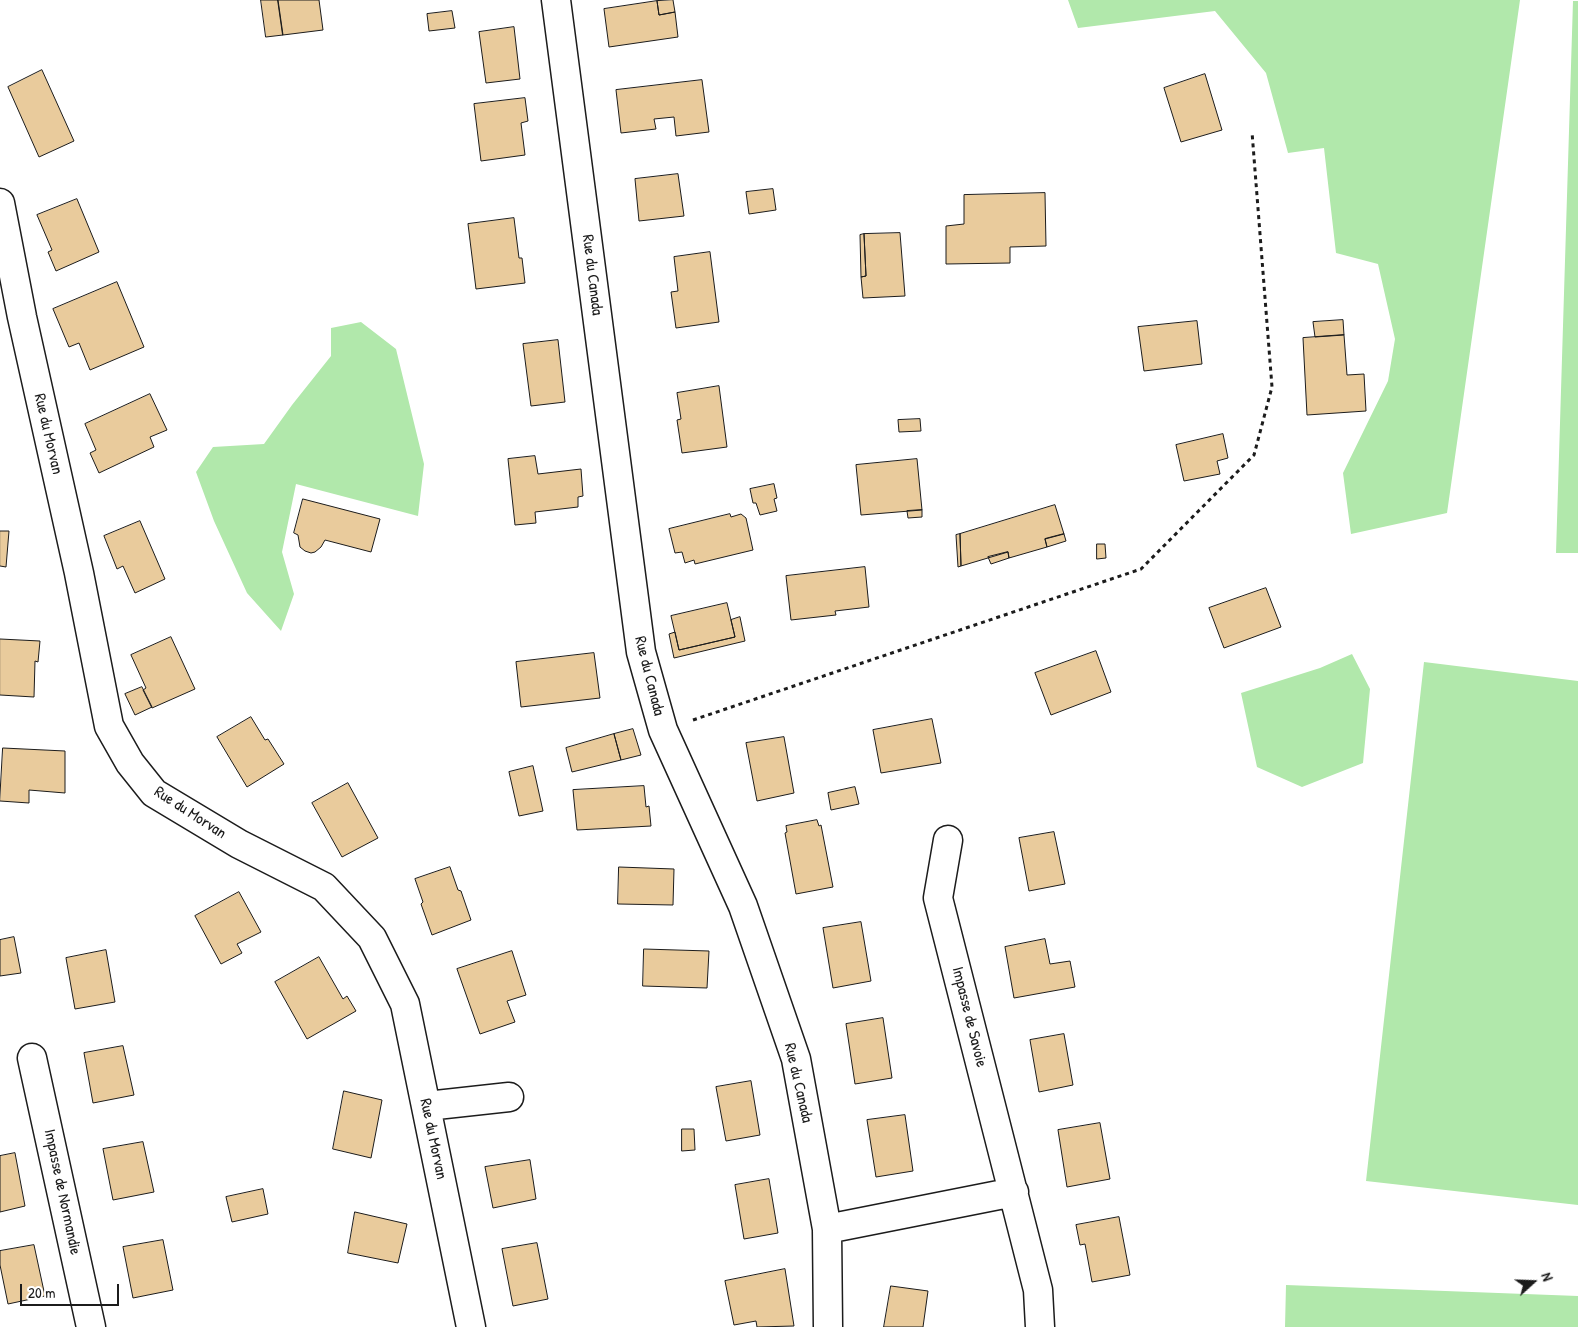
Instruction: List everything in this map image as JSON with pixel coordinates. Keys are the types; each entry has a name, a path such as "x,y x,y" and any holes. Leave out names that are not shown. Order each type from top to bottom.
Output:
{"street":[{"name":"Rue du Canada","path":"556,0 641,652 663,730 743,906 796,1059 827,1229 828,1327"},
{"name":"Rue du Morvan","path":"0,203 22,316 79,573 108,726 130,763 154,793 239,844 324,887 372,938 405,1004 470,1327"},
{"name":"Impasse de Savoie","path":"948,840 938,898 1038,1290 1040,1327"},
{"name":"Impasse de Normandie","path":"32,1058 91,1327"},
{"path":"426,1106 509,1097"},
{"path":"827,1229 1014,1192"}],"path":[{"path":"663,730 1141,569 1254,455 1272,387 1252,132"}],"green space":[{"path":"1068,0 1520,0 1447,513 1351,534 1343,473 1388,381 1395,339 1378,264 1336,253 1324,148 1288,153 1266,73 1215,11 1078,28"},
{"path":"1573,1 1578,1 1578,553 1556,553"},
{"path":"361,322 396,349 424,464 418,516 296,484 282,552 294,594 281,631 247,593 214,521 196,472 213,447 264,444 331,356 331,328"},
{"path":"1352,654 1370,689 1363,763 1302,787 1257,767 1241,693 1320,668"},
{"path":"1424,662 1578,681 1578,1205 1366,1181"},
{"path":"1286,1285 1578,1296 1578,1327 1285,1327"}],"building":[{"path":"261,0 278,0 283,35 266,37"},
{"path":"278,0 319,0 323,30 283,35"},
{"path":"673,0 675,12 659,15 657,1"},
{"path":"657,1 659,15 675,12 678,37 609,47 604,9"},
{"path":"452,11 455,28 429,31 427,14"},
{"path":"514,27 520,79 486,83 479,32"},
{"path":"42,70 74,141 39,157 8,87"},
{"path":"1205,74 1222,130 1181,142 1164,88"},
{"path":"702,80 709,132 676,136 674,117 654,119 656,129 621,133 616,90"},
{"path":"525,98 528,121 521,123 525,155 481,161 474,104"},
{"path":"678,174 684,216 639,221 635,179"},
{"path":"773,189 776,210 749,214 746,192"},
{"path":"1045,193 1046,246 1010,247 1010,263 946,264 946,226 964,224 964,195"},
{"path":"77,199 99,252 56,271 48,252 52,250 37,215"},
{"path":"514,218 519,258 522,258 525,283 476,289 468,224"},
{"path":"900,233 905,296 863,298 861,277 866,276 864,234"},
{"path":"864,234 866,276 861,277 860,235"},
{"path":"710,252 719,322 676,328 671,292 678,291 674,257"},
{"path":"117,282 144,347 90,370 79,343 69,347 53,309"},
{"path":"1343,320 1344,335 1315,337 1313,322"},
{"path":"1197,321 1202,364 1144,371 1138,327"},
{"path":"1344,335 1347,375 1364,374 1366,411 1307,415 1303,338"},
{"path":"558,340 565,402 531,406 523,344"},
{"path":"719,386 727,447 682,453 677,420 681,419 677,393"},
{"path":"150,394 167,430 150,437 154,447 99,473 90,453 96,450 85,424"},
{"path":"920,419 921,431 899,432 898,420"},
{"path":"1223,434 1228,458 1217,461 1220,474 1184,481 1176,445"},
{"path":"535,456 538,474 581,469 583,496 578,497 578,507 535,512 536,523 515,525 508,459"},
{"path":"917,459 922,510 861,515 856,465"},
{"path":"774,484 777,498 774,499 777,511 760,515 756,503 753,503 750,489"},
{"path":"303,499 380,519 371,552 325,540 315,552 305,551 300,547 298,535 294,533"},
{"path":"1055,505 1064,534 1045,539 1047,547 1009,558 1008,552 961,566 960,534"},
{"path":"922,510 922,517 908,518 907,511"},
{"path":"730,514 731,517 741,514 746,518 753,550 695,564 694,560 685,563 682,552 675,553 669,529"},
{"path":"140,521 165,579 135,593 123,566 117,569 104,536"},
{"path":"0,531 9,531 6,567 0,566"},
{"path":"960,534 961,566 958,567 956,535"},
{"path":"1064,534 1066,541 1047,547 1045,539"},
{"path":"1097,544 1105,544 1106,558 1097,559"},
{"path":"1008,552 1009,558 991,564 988,557"},
{"path":"865,567 869,607 835,611 836,615 791,620 786,576"},
{"path":"1266,588 1281,627 1224,648 1209,608"},
{"path":"727,603 735,637 679,650 671,616"},
{"path":"740,617 745,641 674,658 669,634 675,632 679,650 735,637 731,620"},
{"path":"171,637 195,689 152,708 143,690 146,688 131,655"},
{"path":"0,639 40,641 38,662 35,661 34,697 0,695"},
{"path":"1096,651 1111,692 1051,715 1035,673"},
{"path":"594,653 600,698 521,707 516,662"},
{"path":"142,687 152,707 135,715 125,694"},
{"path":"251,717 265,740 268,739 284,764 247,787 217,737"},
{"path":"932,719 941,763 881,773 873,730"},
{"path":"633,729 641,755 621,760 614,734"},
{"path":"614,734 621,760 572,772 566,748"},
{"path":"784,737 794,793 757,801 746,743"},
{"path":"3,748 65,751 65,793 29,790 29,803 0,801"},
{"path":"533,766 543,811 519,816 509,772"},
{"path":"348,783 378,838 342,857 312,803"},
{"path":"644,786 646,807 649,806 651,826 577,830 573,790"},
{"path":"855,787 859,804 831,810 828,793"},
{"path":"817,820 819,826 821,825 833,887 796,894 785,833 787,832 786,826"},
{"path":"1054,832 1065,884 1029,891 1019,838"},
{"path":"450,867 471,920 432,935 421,904 423,902 415,879"},
{"path":"619,867 674,869 673,905 618,904"},
{"path":"239,892 261,932 237,944 242,953 221,964 195,916"},
{"path":"861,922 871,981 833,988 823,928"},
{"path":"14,937 21,973 0,976 0,940"},
{"path":"1045,939 1050,964 1070,961 1075,987 1014,998 1005,947"},
{"path":"644,949 709,951 707,988 643,986"},
{"path":"106,950 115,1002 75,1009 66,958"},
{"path":"512,951 526,995 507,1001 515,1022 480,1034 457,969"},
{"path":"319,957 343,999 347,996 356,1011 307,1039 275,982"},
{"path":"883,1018 892,1078 855,1084 846,1024"},
{"path":"1064,1034 1073,1085 1039,1092 1030,1040"},
{"path":"123,1046 134,1095 93,1103 84,1053"},
{"path":"751,1081 760,1135 726,1141 716,1087"},
{"path":"344,1091 382,1100 371,1158 333,1149"},
{"path":"905,1115 913,1171 876,1177 867,1120"},
{"path":"1100,1123 1110,1179 1067,1187 1058,1130"},
{"path":"682,1129 694,1129 695,1150 682,1151"},
{"path":"143,1142 154,1192 113,1200 103,1149"},
{"path":"15,1153 25,1206 0,1212 0,1156"},
{"path":"530,1160 536,1199 493,1208 485,1167"},
{"path":"769,1179 778,1233 744,1239 735,1185"},
{"path":"263,1189 268,1214 232,1222 226,1197"},
{"path":"355,1212 407,1224 398,1263 348,1253"},
{"path":"1119,1217 1130,1275 1092,1282 1085,1244 1080,1245 1076,1225"},
{"path":"163,1240 173,1290 133,1298 123,1247"},
{"path":"537,1243 548,1299 513,1306 502,1249"},
{"path":"34,1245 45,1296 8,1304 0,1265 0,1251"},
{"path":"785,1269 794,1326 757,1327 756,1321 734,1325 725,1281"},
{"path":"891,1286 928,1291 923,1327 884,1327"}]}
